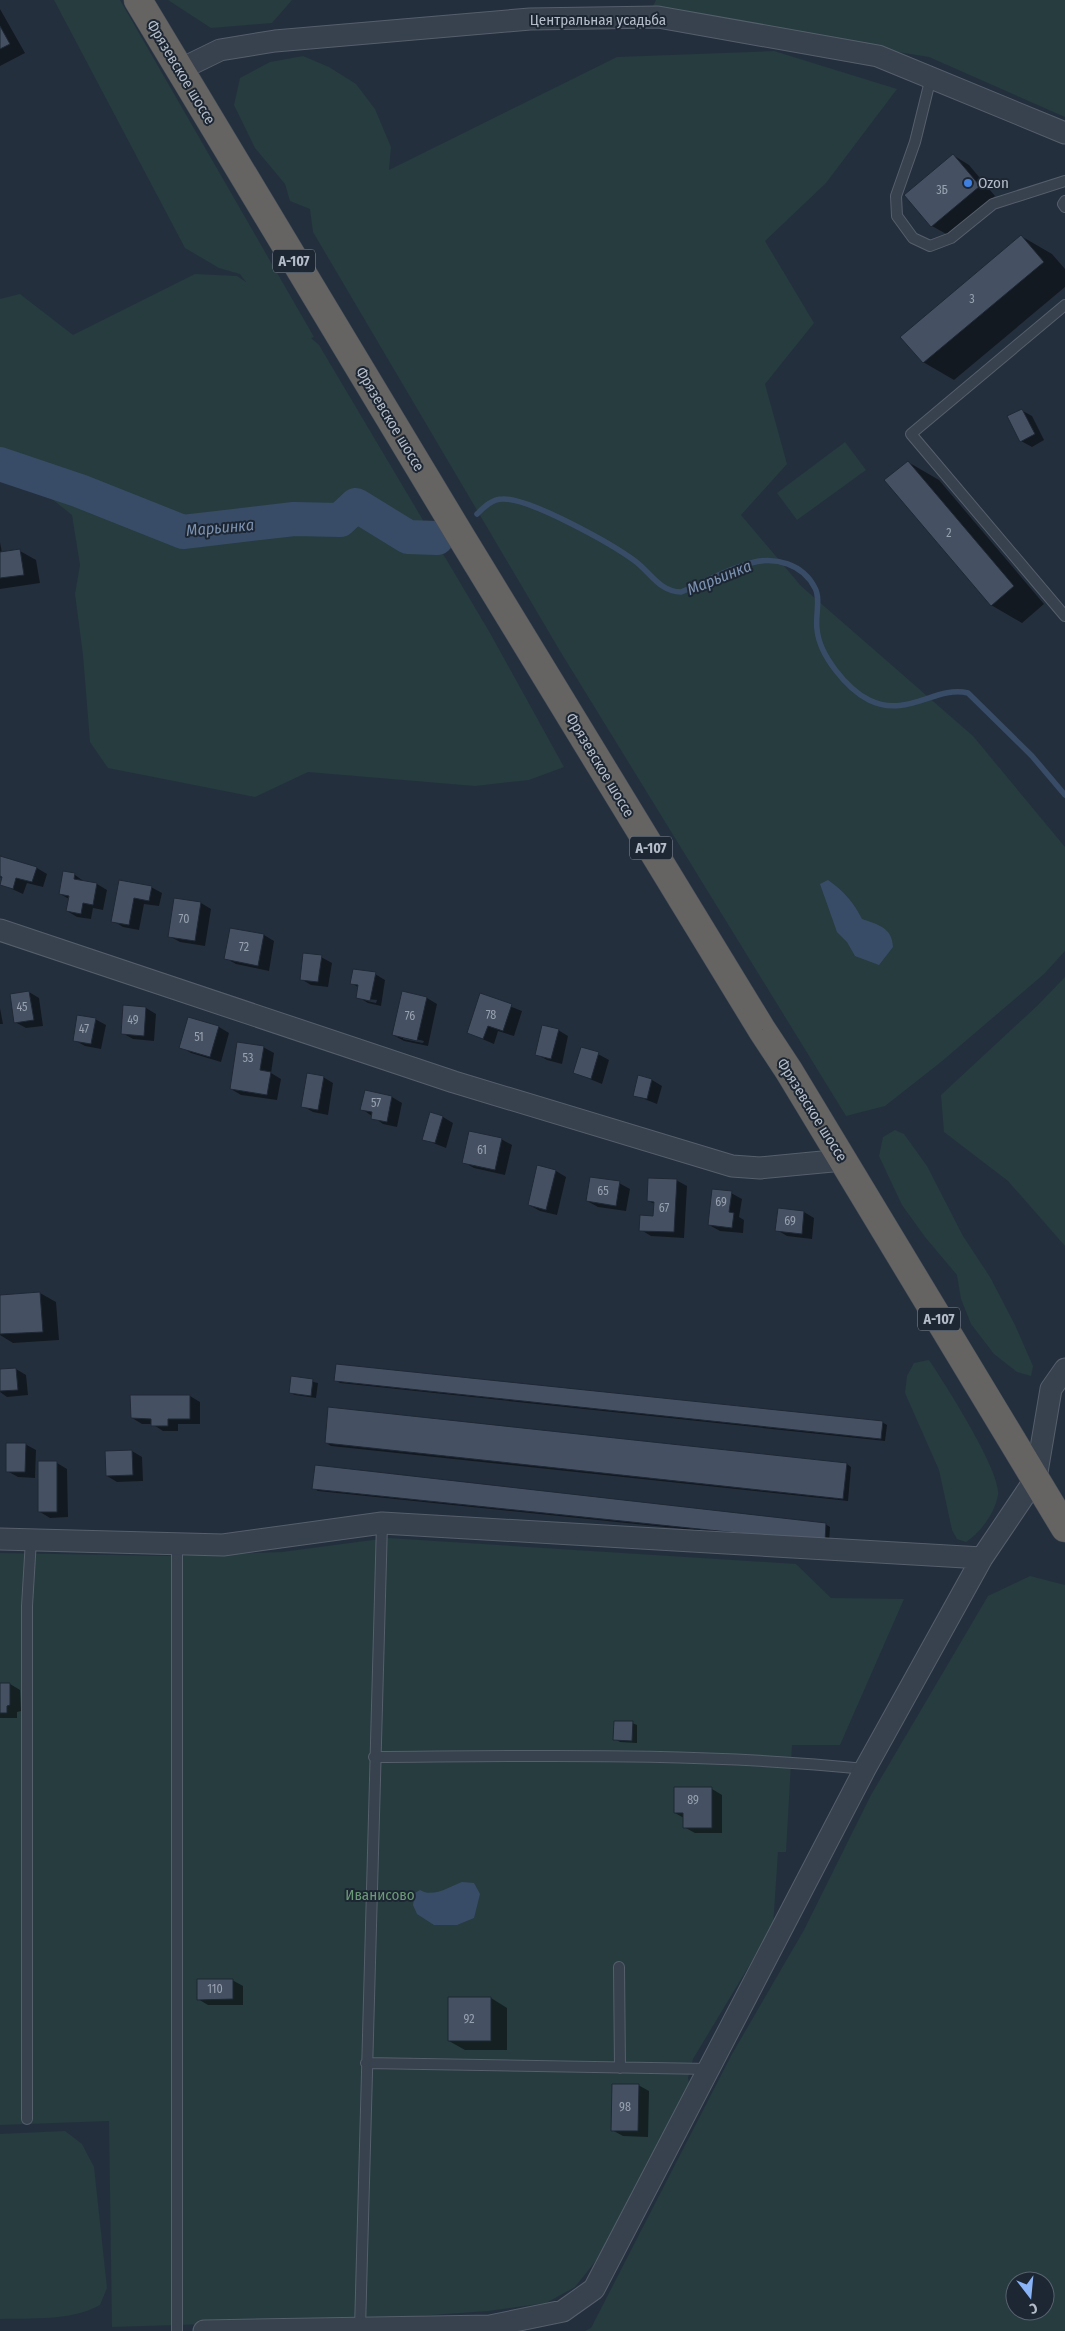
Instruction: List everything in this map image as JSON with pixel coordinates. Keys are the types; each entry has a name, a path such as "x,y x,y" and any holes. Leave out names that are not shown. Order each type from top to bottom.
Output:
{"highway":[{"name":"Фрязевское шоссе","path":"138,0 460,535 843,1160 1065,1528"}],"street":[{"name":"Центральная усадьба","path":"179,70 220,50 275,41 530,19 658,16 878,56 1065,133"},
{"path":"0,930 454,1082 732,1166 760,1168 843,1160"},
{"path":"204,2331 466,2329 563,2311 594,2289 865,1769 982,1558 1036,1478 1051,1389 1065,1369"},
{"path":"10,1536 177,1545 223,1545 382,1523 982,1558"}],"lane":[{"path":"931,77 915,142 896,196 897,216 913,238 930,246 951,238 994,204 1065,181"},
{"path":"1065,201 1063,204 1065,207"},
{"path":"1065,305 912,434 1065,616"},
{"path":"360,2329 374,1757 382,1523"},
{"path":"10,1536 28,1606 27,2119"},
{"path":"177,1545 177,2331"},
{"path":"374,1757 645,1755 790,1762 865,1769"},
{"path":"619,1966 620,2068"},
{"path":"366,2063 709,2069"}],"green space":[{"path":"54,0 120,0 314,337 311,338 319,345 490,633 564,767 529,780 475,786 308,772 255,797 108,768 90,742 83,655 75,594 80,565 72,515 23,476 0,473 0,299 20,294 73,335 195,274 237,276 246,282 240,274 219,268 185,248"},
{"path":"168,0 292,0 272,23 211,28"},
{"path":"656,0 1065,0 1065,117 929,57 650,12"},
{"path":"774,51 897,89 826,183 765,241 814,323 765,384 787,464 741,515 801,586 973,736 1065,847 1065,951 1044,974 941,1062 885,1106 846,1116 560,651 313,232 310,209 290,201 285,184 255,148 234,105 240,78 270,62 303,56 329,67 356,84 375,109 391,147 389,170 617,57"},
{"path":"845,442 866,470 797,520 777,493"},
{"path":"1065,977 1065,1246 1008,1181 944,1132 941,1095 1037,1006"},
{"path":"895,1130 904,1134 927,1166 963,1236 990,1277 1015,1325 1033,1366 1031,1376 1017,1372 994,1354 971,1324 961,1299 957,1275 925,1237 902,1205 879,1156 883,1137"},
{"path":"929,1360 982,1448 997,1484 998,1495 994,1509 981,1528 966,1542 957,1539 952,1530 939,1470 905,1393 907,1376 914,1363"},
{"name":"Иванисово","path":"388,1538 796,1564 831,1598 904,1599 840,1745 792,1745 786,1852 778,1852 773,1926 693,2059 688,2078 690,2087 610,2243 575,2287 546,2303 488,2311 375,2319 112,2327 109,2121 0,2125 0,1553 169,1556 282,1552"},
{"path":"1030,1576 1065,1585 1065,2331 585,2331 591,2328 732,2054 804,1930 871,1795 988,1596"},
{"path":"65,2131 82,2144 94,2167 107,2288 100,2305 77,2314 51,2318 0,2319 0,2134"}],"water":[{"path":"828,880 848,898 862,919 883,928 890,935 893,947 879,965 855,956 847,942 837,932 820,884"},
{"path":"462,1882 474,1883 480,1894 474,1918 457,1925 434,1925 417,1914 413,1905 415,1893 420,1890 430,1893 436,1892"}],"building":[{"path":"0,26 10,44 0,49"},
{"path":"953,154 980,186 931,227 904,195"},
{"path":"1021,235 1044,262 923,363 900,337"},
{"path":"1022,409 1035,434 1020,442 1007,416"},
{"path":"908,461 1014,586 991,606 884,480"},
{"path":"20,549 24,575 0,578 0,552"},
{"path":"0,856 37,867 32,882 16,878 13,889 0,885 2,877 0,876"},
{"path":"63,871 75,873 74,879 97,883 93,905 83,903 81,914 66,911 69,896 59,894"},
{"path":"119,880 152,886 149,901 134,898 129,925 111,922"},
{"path":"174,898 201,902 195,941 168,937"},
{"path":"230,928 264,934 258,966 224,959"},
{"path":"303,953 322,955 318,982 300,980"},
{"path":"353,969 376,972 370,1001 356,998 358,985 350,984"},
{"path":"29,991 34,1020 14,1023 10,994"},
{"path":"402,991 427,997 417,1041 392,1035"},
{"path":"480,993 512,1004 503,1031 488,1026 483,1039 467,1033"},
{"path":"123,1005 146,1007 144,1036 121,1034"},
{"path":"77,1015 96,1018 91,1044 73,1041"},
{"path":"188,1017 219,1026 210,1057 179,1048"},
{"path":"542,1025 559,1029 551,1059 535,1055"},
{"path":"237,1042 264,1046 260,1070 271,1072 267,1095 230,1089"},
{"path":"581,1047 599,1052 591,1079 573,1073"},
{"path":"307,1073 324,1076 318,1110 301,1107"},
{"path":"638,1075 652,1079 647,1099 633,1096"},
{"path":"365,1090 392,1096 387,1122 371,1119 372,1112 360,1110"},
{"path":"430,1112 443,1116 435,1143 422,1140"},
{"path":"469,1131 502,1138 495,1170 462,1163"},
{"path":"537,1165 556,1170 546,1210 528,1205"},
{"path":"590,1177 620,1181 616,1206 586,1201"},
{"path":"648,1178 677,1179 674,1232 639,1231 640,1215 653,1216 654,1202 647,1201"},
{"path":"712,1189 732,1191 729,1212 734,1213 732,1228 708,1225"},
{"path":"778,1208 804,1211 802,1234 775,1231"},
{"path":"40,1292 43,1332 0,1334 0,1295"},
{"path":"336,1364 883,1421 881,1439 334,1381"},
{"path":"16,1368 18,1390 0,1391 0,1369"},
{"path":"291,1376 313,1379 311,1396 289,1393"},
{"path":"130,1395 190,1395 190,1419 168,1419 168,1426 151,1426 151,1419 131,1418"},
{"path":"328,1407 847,1463 843,1499 325,1443"},
{"path":"6,1443 26,1443 25,1472 6,1472"},
{"path":"132,1450 133,1475 106,1476 105,1451"},
{"path":"38,1461 57,1461 57,1512 38,1512"},
{"path":"315,1465 826,1523 825,1542 312,1489"},
{"path":"0,1683 10,1683 10,1705 7,1706 7,1713 0,1713"},
{"path":"614,1721 633,1721 632,1741 613,1740"},
{"path":"674,1787 712,1787 712,1828 683,1828 683,1813 674,1813"},
{"path":"197,1979 233,1979 233,1999 197,2000"},
{"path":"448,1997 491,1997 491,2041 448,2041"},
{"path":"612,2084 639,2084 638,2131 611,2131"}],"waterway":[{"name":"Марьинка","path":"0,464 80,491 183,532 294,519 340,520 356,505 408,537 437,538"},
{"name":"Марьинка","path":"477,514 488,504 499,499 532,506 570,523 608,544 635,561 661,585 674,591 681,592 751,563 769,561 788,564 803,573 815,588 818,603 817,629 823,650 843,680 852,688 869,700 883,705 896,706 944,693 968,693 1032,756 1065,795"}],"place":[{"name":"Ozon","path":"968,183"}]}
